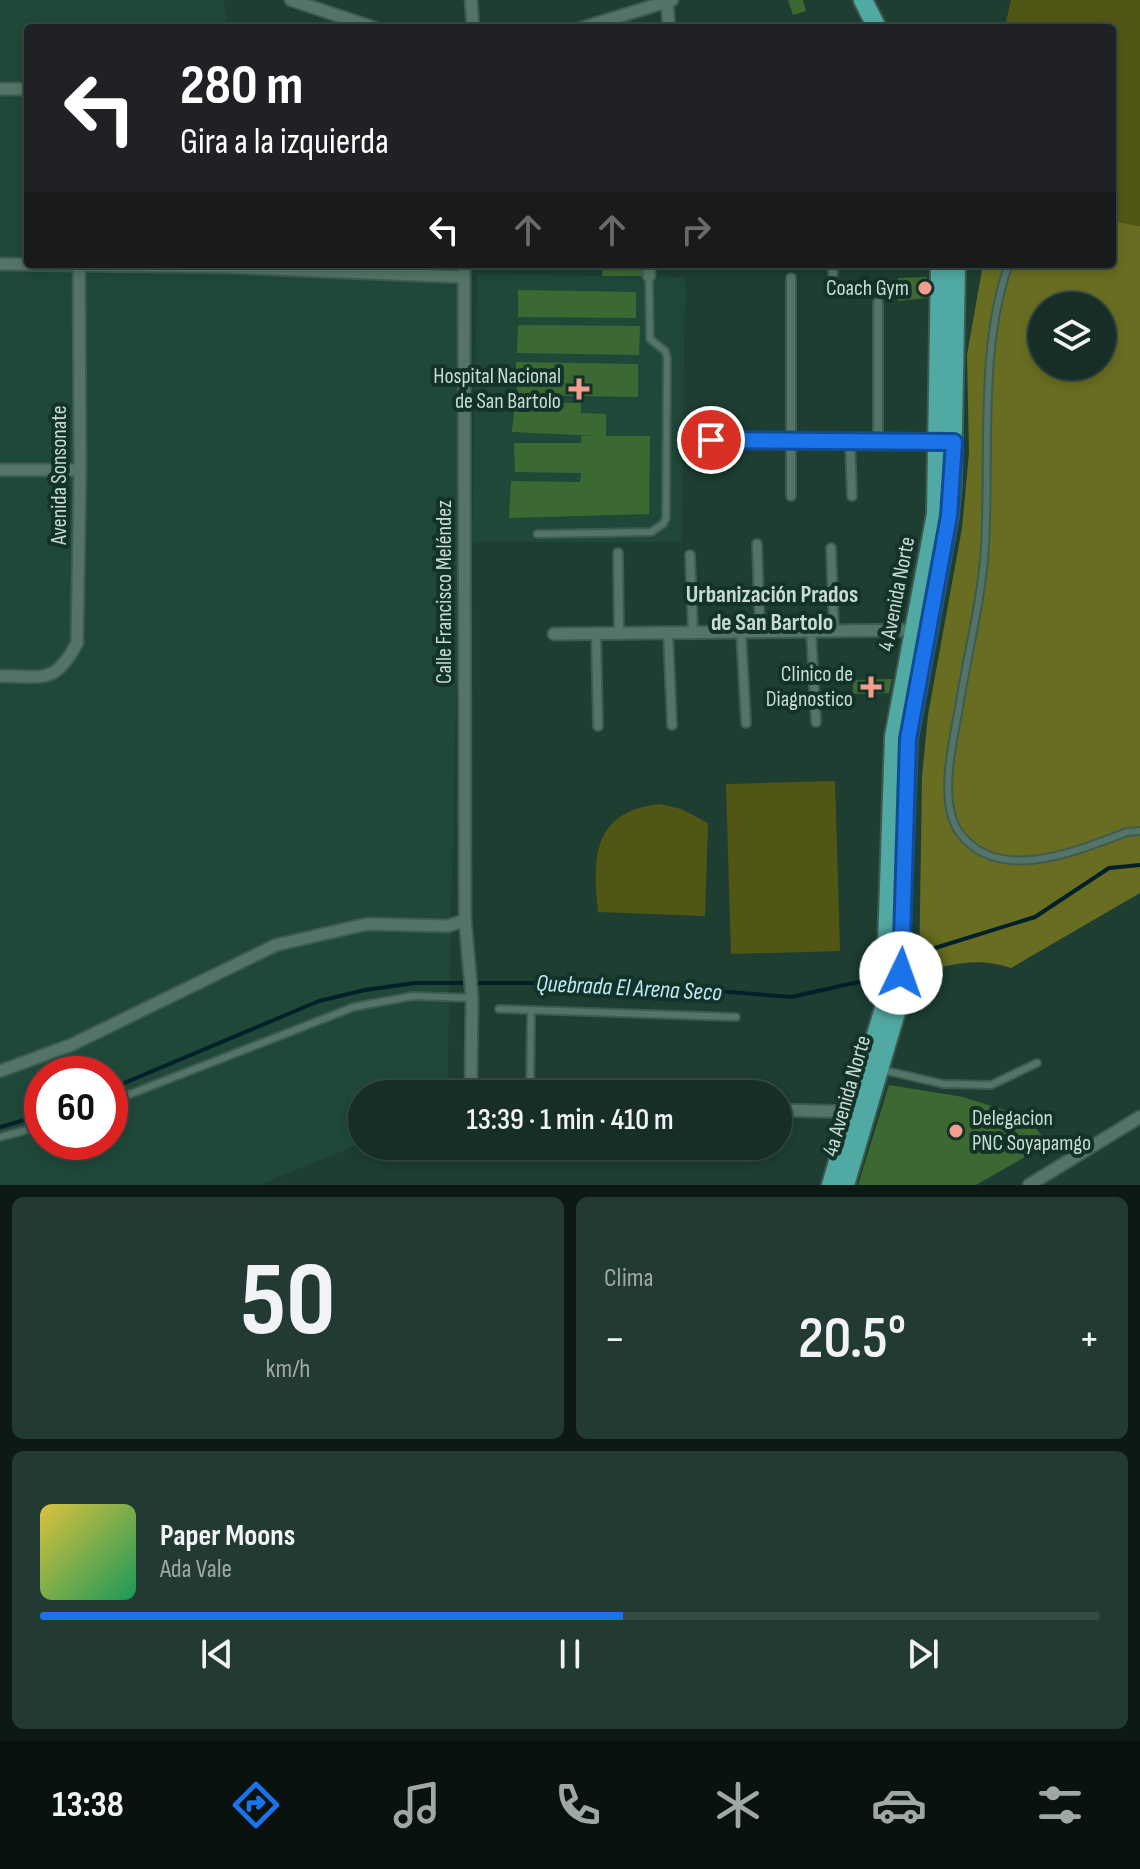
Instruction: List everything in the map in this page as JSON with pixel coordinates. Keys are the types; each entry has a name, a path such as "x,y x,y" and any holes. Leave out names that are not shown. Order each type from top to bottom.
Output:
{"main road":[{"path":"863,0 875,24"},
{"name":"4 Avenida Norte","path":"940,268 947,442"},
{"name":"4 Avenida Norte","path":"894,968 894,737 921,631 947,442 956,268"},
{"name":"4a Avenida Norte","path":"845,1185 894,968"},
{"name":"4a Avenida Norte","path":"831,1185 860,1112"}],"street":[{"path":"291,0 363,24"},
{"path":"335,15 338,0"},
{"path":"471,0 473,24"},
{"path":"595,24 669,1 669,24"},
{"path":"0,89 24,89"},
{"path":"0,264 24,264"},
{"name":"Avenida Sonsonate","path":"0,676 51,676 65,664 77,643 79,268"},
{"path":"345,268 464,270"},
{"name":"Calle Francisco Meléndez","path":"464,270 465,920 471,995 471,1080"},
{"path":"791,278 791,496"},
{"path":"878,303 878,442"},
{"path":"711,440 947,442"},
{"path":"850,442 852,496"},
{"path":"0,470 80,470"},
{"path":"757,544 760,631"},
{"path":"831,548 834,630"},
{"path":"618,553 619,633"},
{"path":"690,555 693,632"},
{"path":"811,631 816,722"},
{"path":"554,634 921,631"},
{"path":"668,632 672,725"},
{"path":"741,632 746,723"},
{"path":"596,633 598,726"},
{"path":"0,1071 71,1045 276,945 367,924 448,926 465,920"},
{"path":"792,1110 860,1112"},
{"path":"1029,1185 1140,1117"}],"lane":[{"path":"1008,268 995,315 985,549 950,760 953,820 961,835 985,852 1003,861 1027,863 1127,832 1140,831"},
{"path":"537,534 651,532 666,518 667,358 665,351 650,339 649,270"},
{"path":"128,1095 354,1007 413,996 471,995"},
{"path":"499,1009 531,1013 736,1017"},
{"path":"530,1080 531,1013"},
{"path":"873,1068 943,1084 991,1085 1037,1063"},
{"path":"0,1137 24,1131"}],"shaded area":[{"path":"0,0 224,0 227,24 24,24 24,268 466,268 447,1080 348,1080 348,1149 259,1185 0,1185"},
{"name":"Hospital Nacional de San Bartolo","path":"477,274 685,277 682,542 472,542"}],"green space":[{"path":"1011,0 1140,0 1140,226 1116,222 1116,24 1004,24"},
{"path":"1116,222 1140,226 1140,893 1011,968 976,962 942,967 919,975 922,777 928,715 962,528 969,453 967,355 982,268 1116,268"},
{"path":"835,781 840,951 731,954 726,784"},
{"path":"660,804 681,809 708,823 705,916 598,912 597,856 609,827 621,816 638,808"}],"building":[{"path":"788,0 803,0 806,11 793,15"},
{"path":"603,268 645,268 645,276 602,276"},
{"path":"927,277 927,298 898,301 898,278"},
{"path":"518,290 636,292 636,318 518,317"},
{"path":"518,325 640,326 639,355 517,353"},
{"path":"516,362 638,364 638,397 517,395"},
{"path":"515,402 581,403 581,413 606,414 606,436 650,436 649,514 509,518 511,481 580,482 581,473 515,472 514,443 581,443 581,436 598,436 512,432"},
{"name":"Clinico de Diagnostico","path":"892,679 889,693 853,694 853,680"},
{"name":"Delegacion PNC Soyapamgo","path":"889,1085 963,1097 1027,1117 1048,1144 976,1185 858,1185"}],"waterway":[{"name":"Quebrada El Arena Seco","path":"905,962 935,948 1035,917 1109,868 1140,865"},
{"name":"Quebrada El Arena Seco","path":"128,1081 319,1001 365,990 415,983 614,983 791,997 863,981 879,974"},
{"name":"Quebrada El Arena Seco","path":"0,1127 24,1120"}],"place":[{"name":"Coach Gym","path":"925,288"},
{"name":"Hospital Nacional de San Bartolo","path":"579,389"},
{"name":"Clinico de Diagnostico","path":"871,687"},
{"name":"Delegacion PNC Soyapamgo","path":"956,1131"}],"district":[{"name":"Urbanización Prados de San Bartolo","path":"772,608"}],"route":[{"path":"711,440 954,442 949,516 908,739 901,973"}]}
